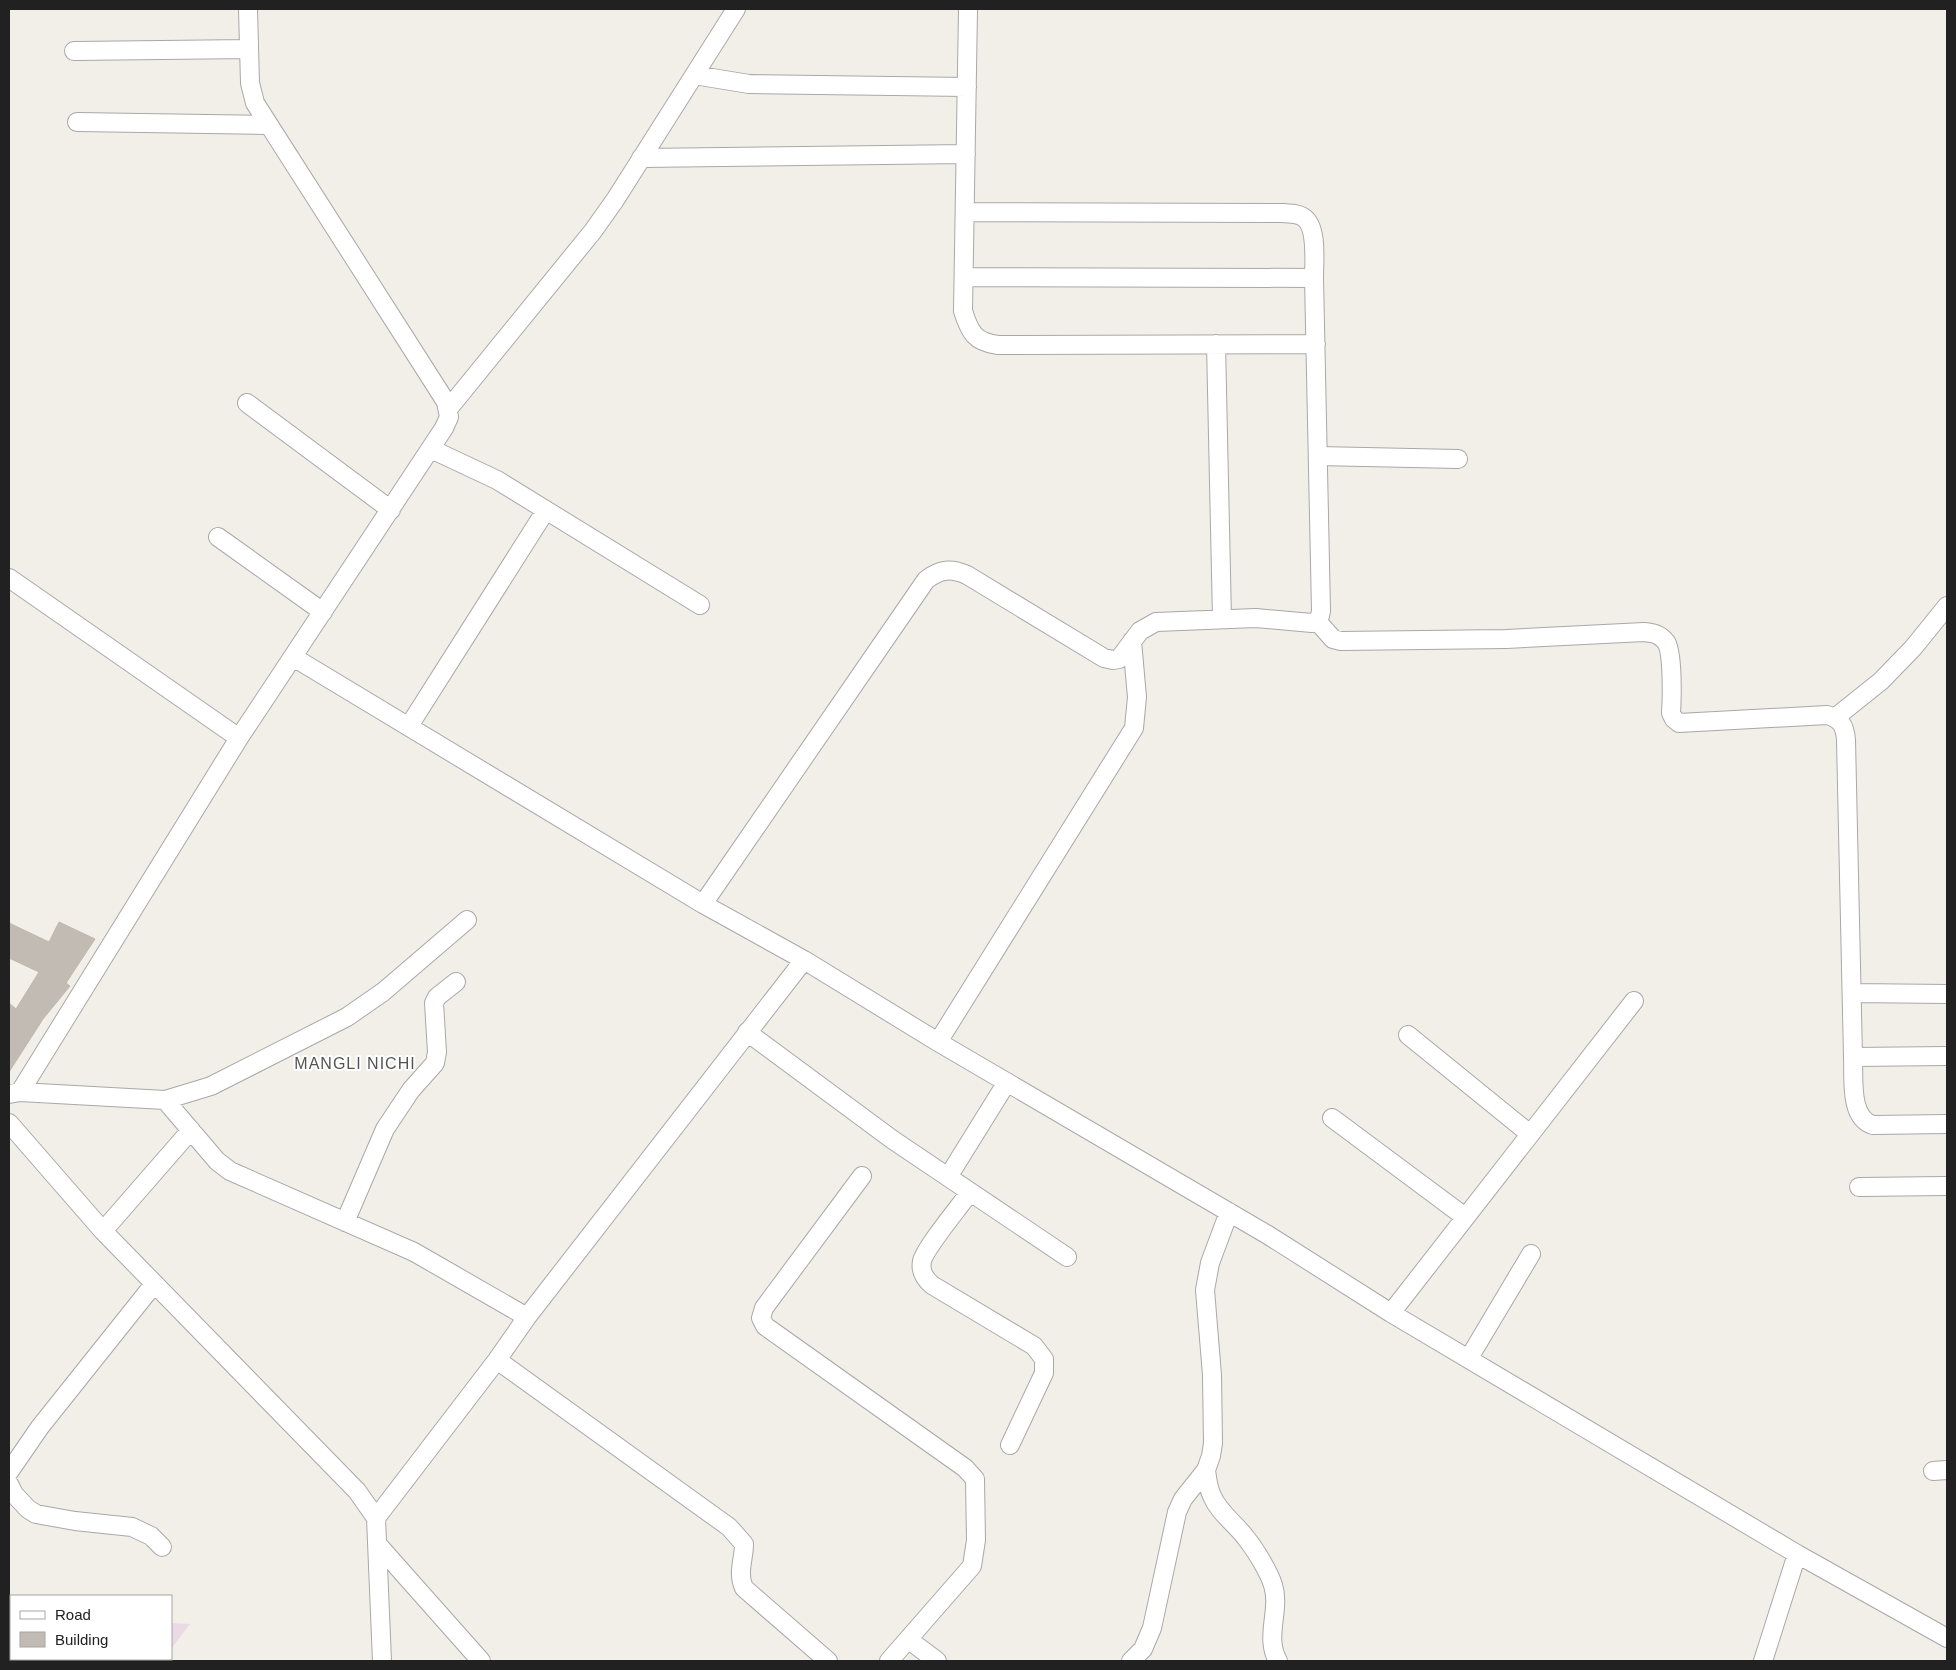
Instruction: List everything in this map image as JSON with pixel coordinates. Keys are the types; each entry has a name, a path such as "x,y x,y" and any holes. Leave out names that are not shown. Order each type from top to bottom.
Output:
{"street":[{"path":"248,9 250,83 259,112 449,408 449,417 431,449 239,738 14,1093 165,1100 188,1095 211,1086 347,1017 383,992 467,920"},
{"path":"449,408 593,231 615,200 736,9"},
{"path":"968,9 963,311 968,327 976,337 987,343 1316,344"},
{"path":"74,51 249,49"},
{"path":"694,75 749,84 967,87"},
{"path":"77,122 268,125"},
{"path":"641,158 966,154"},
{"path":"703,904 926,580 933,574 942,570 954,570 967,575 1104,658 1113,660 1123,656 1132,641 1147,625 1156,622 1256,618 1312,623 1317,621 1322,610 1313,232 1310,224 1296,214 965,212"},
{"path":"964,277 1314,278"},
{"path":"1216,344 1222,619"},
{"path":"247,403 390,510"},
{"path":"431,449 484,472 700,605"},
{"path":"1318,456 1458,459"},
{"path":"408,726 546,510"},
{"path":"218,537 323,612"},
{"path":"9,578 239,738"},
{"path":"1836,717 1881,681 1913,648 1947,606"},
{"path":"1317,621 1333,638 1341,641 1358,642 1506,639 1644,632 1661,636 1669,650 1672,713 1674,719 1679,723 1827,715 1836,717 1843,724 1846,733 1853,1057 1856,1108 1860,1117 1866,1123 1873,1126 1947,1124"},
{"path":"938,1042 1134,728 1136,697 1132,641"},
{"path":"293,657 703,904 804,960 938,1042 1229,1212 1391,1312 1797,1554 1947,1638"},
{"path":"376,1518 497,1360 527,1317 804,960"},
{"path":"345,1222 385,1129 411,1090 435,1063 437,1052 434,1003 437,997 456,982"},
{"path":"1852,993 1947,994"},
{"path":"1391,1312 1634,1001"},
{"path":"747,1032 893,1140 1067,1257"},
{"path":"1408,1035 1530,1134"},
{"path":"1853,1057 1947,1056"},
{"path":"948,1177 1007,1082"},
{"path":"165,1100 217,1161 230,1172 435,1262 527,1317"},
{"path":"1332,1118 1465,1218"},
{"path":"9,1123 103,1231 357,1491 376,1518 382,1661"},
{"path":"103,1231 191,1130"},
{"path":"862,1176 764,1308 761,1318 765,1326 964,1468 975,1480 976,1540 972,1566 889,1661"},
{"path":"1859,1187 1947,1186"},
{"path":"970,1192 924,1255 923,1276 932,1285 1034,1346 1044,1359 1044,1373 1010,1445"},
{"path":"1131,1661 1143,1649 1152,1628 1177,1512 1183,1499 1206,1470 1211,1456 1213,1443 1212,1374 1206,1290 1210,1263 1229,1212"},
{"path":"1469,1358 1531,1254"},
{"path":"9,1472 40,1427 154,1284"},
{"path":"497,1360 729,1527 744,1544 740,1571 744,1588 828,1661"},
{"path":"1206,1470 1212,1497 1220,1509 1246,1538 1273,1586 1275,1598 1272,1644 1274,1655 1278,1661"},
{"path":"9,1484 14,1494 28,1509 36,1514 75,1521 132,1527 151,1536 162,1547"},
{"path":"378,1546 481,1661"},
{"path":"1763,1661 1797,1554"},
{"path":"909,1640 937,1661"}],"shaded area":[{"path":"9,1607 10,1660 163,1660 162,1661 9,1661"},
{"path":"172,1623 190,1624 172,1648"}],"building":[{"path":"59,922 95,939 66,983 70,986 43,1019 9,1072 9,1003 16,1009 39,972 9,958 9,923 49,942"}],"district":[{"name":"MANGLI NICHI","path":"355,1063"}]}
